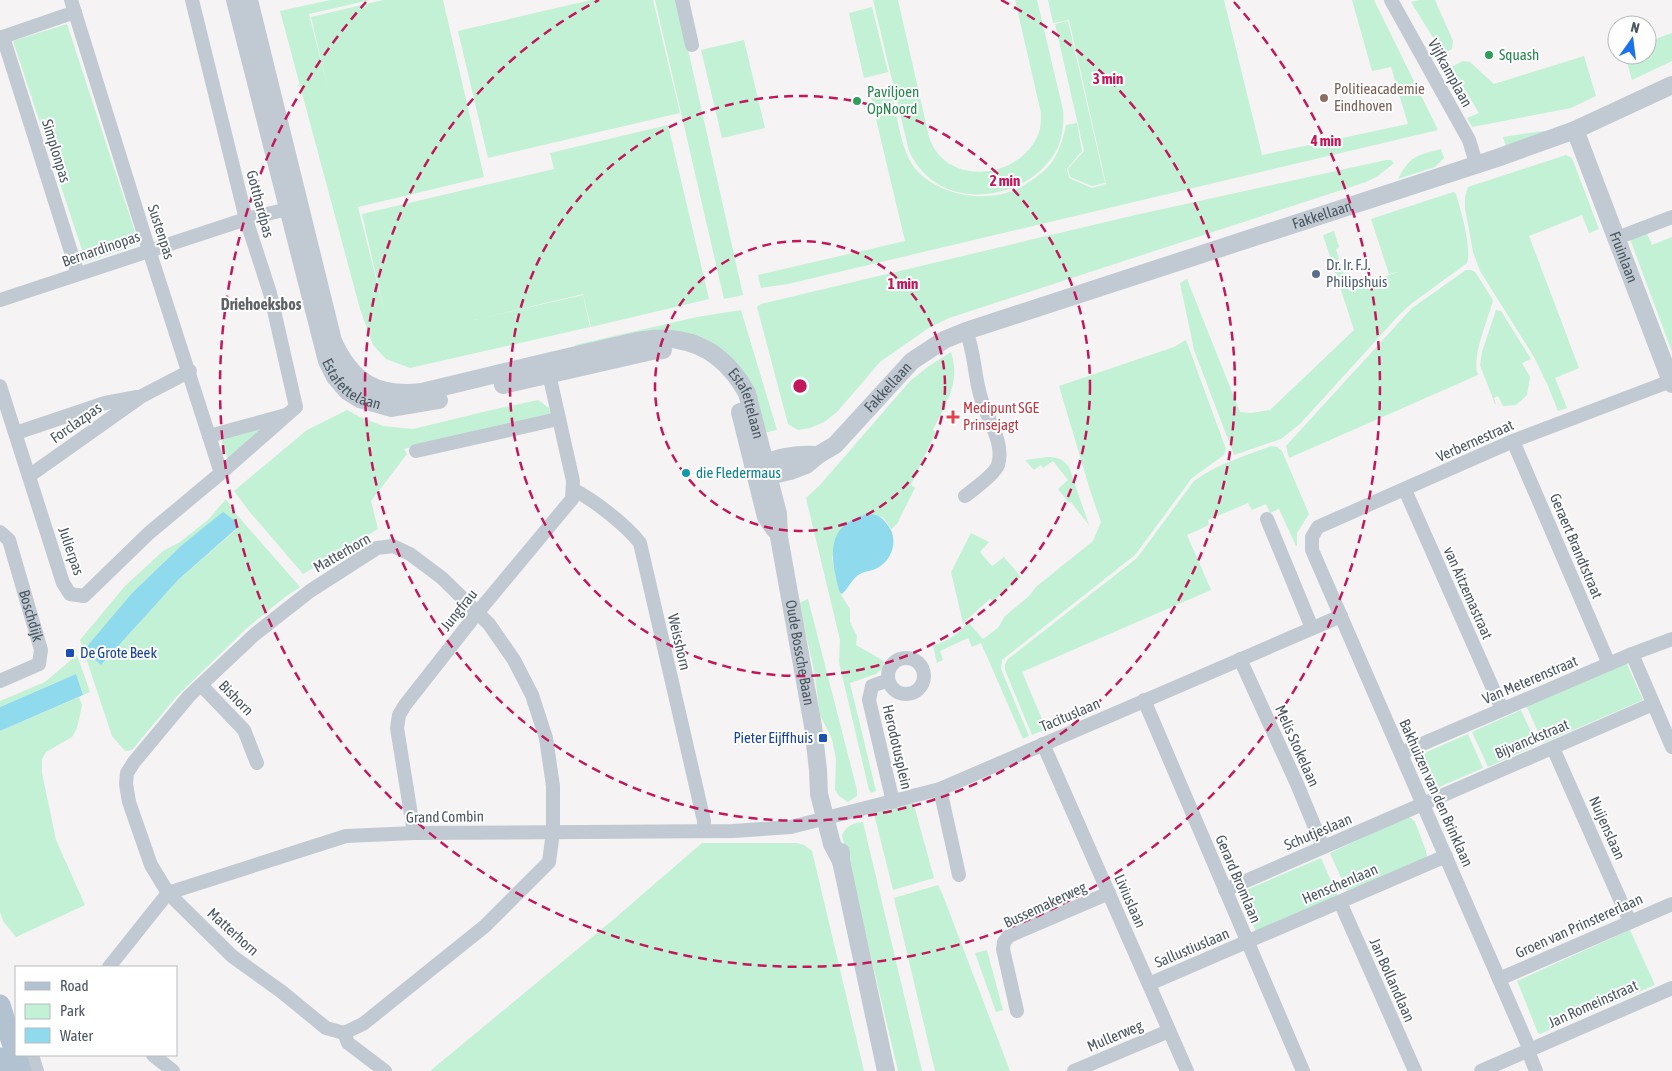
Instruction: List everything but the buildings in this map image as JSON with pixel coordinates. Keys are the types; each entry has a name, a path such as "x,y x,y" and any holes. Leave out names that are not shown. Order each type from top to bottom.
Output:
{"main road":[{"path":"0,1005 15,1052"},
{"path":"16,1056 21,1071"},
{"path":"0,1058 4,1071"}],"street":[{"name":"Gotthardpas","path":"192,0 246,219 270,293 296,407 289,414"},
{"name":"Estafettelaan","path":"235,0 293,207"},
{"name":"Estafettelaan","path":"249,0 327,362 335,377 347,391 360,399 392,408 424,404 548,369 669,349 692,353 706,360 720,371 736,395 762,470"},
{"path":"682,0 692,45"},
{"name":"Vijfkamplaan","path":"1391,0 1469,140 1476,164"},
{"path":"2,37 73,6"},
{"name":"Sustenpas","path":"73,6 221,473"},
{"name":"Simplonpas","path":"2,37 78,274"},
{"name":"Fakkellaan","path":"762,470 803,454 818,455 836,445 912,361 944,340 966,331 1497,158 1575,130 1672,85"},
{"name":"Fruinlaan","path":"1575,130 1671,376"},
{"name":"Bernardinopas","path":"0,300 246,219 293,207"},
{"path":"1617,238 1672,217"},
{"path":"965,496 998,468 1000,458 999,447 981,398 970,341 966,331"},
{"path":"548,369 574,490"},
{"name":"Forclazpas","path":"29,476 142,396 190,371"},
{"name":"Verbernestraat","path":"1312,550 1312,537 1318,527 1513,441 1671,376"},
{"name":"Julierpas","path":"0,386 63,583 70,594 84,596 149,533 221,473"},
{"name":"Forclazpas","path":"16,433 105,404 142,396"},
{"path":"209,436 289,414"},
{"path":"221,473 289,414"},
{"path":"416,451 558,419"},
{"name":"Geraert Brandtstraat","path":"1513,441 1608,664"},
{"name":"Oude Bossche Baan","path":"762,470 778,514 779,537 804,671 818,770 819,794 830,818 832,844 841,861 886,1071"},
{"name":"Jungfrau","path":"414,833 397,728 398,715 478,612 572,499 574,490"},
{"name":"Weisshorn","path":"574,490 586,496 633,534 640,543 702,811 704,831"},
{"name":"van Aitzemastraat","path":"1405,490 1502,709"},
{"path":"1267,519 1312,628"},
{"name":"Boschdijk","path":"0,532 9,540 41,650 39,664 0,681"},
{"name":"Matterhorn","path":"393,546 410,554 442,578 489,624 514,660 532,695 546,738 553,786 553,832 549,862 485,926 362,1024 344,1033 326,1028 282,992 232,956 168,893 151,865 129,802 126,784 127,774 134,762 200,685 291,604 377,548 393,546"},
{"name":"Bakhuizen van den Brinklaan","path":"1312,550 1499,979 1536,1071"},
{"name":"Tacituslaan","path":"830,818 940,789 1341,616"},
{"name":"Van Meterenstraat","path":"1401,753 1608,664 1672,639"},
{"path":"1632,654 1672,747"},
{"name":"Melis Stokelaan","path":"1240,659 1297,784 1323,847"},
{"name":"Herodotusplein","path":"888,682 872,686 869,700 893,802"},
{"name":"Bishorn","path":"200,685 244,730 256,762"},
{"name":"Gerard Bromlaan","path":"1144,700 1303,1071"},
{"name":"Bijvanckstraat","path":"1423,804 1653,704"},
{"name":"Liviuslaan","path":"1043,744 1187,1071"},
{"name":"Nuijenslaan","path":"1553,748 1630,922"},
{"path":"940,789 959,875"},
{"name":"Schutjeslaan","path":"1225,890 1423,804"},
{"name":"Grand Combin","path":"168,893 346,836 414,833 733,831 792,827 830,818"},
{"name":"Henschenlaan","path":"1247,941 1446,856"},
{"path":"110,966 168,893"},
{"name":"Bussemakerweg","path":"1017,1010 1003,949 1004,942 1009,936 1109,893"},
{"name":"Jan Bollandlaan","path":"1340,902 1415,1071"},
{"name":"Groen van Prinstererlaan","path":"1499,979 1672,904"},
{"name":"Sallustiuslaan","path":"1149,984 1247,941"},
{"name":"Jan Romeinstraat","path":"1481,1071 1672,988"},
{"path":"0,1001 15,1016"},
{"name":"Mullerweg","path":"1074,1071 1169,1031"},
{"name":"Matterhorn","path":"344,1033 348,1043 384,1071"},
{"path":"32,1056 37,1071"},
{"path":"154,1056 173,1071"}],"green space":[{"path":"330,0 370,0 309,14 328,89 311,17 383,0 443,0 484,177 358,207 384,310 362,214 554,169 550,153 668,125 709,299 591,327 583,294 474,320 583,295 590,327 410,368 386,359 373,345 360,309 280,11"},
{"path":"591,0 653,0 680,113 488,158 458,31"},
{"path":"655,0 677,0 743,295 724,299"},
{"path":"873,0 898,0 929,137 937,153 950,164 966,170 982,172 999,169 1015,161 1029,150 1039,132 1041,113 1015,0 1037,0 1063,110 1061,138 1049,162 1021,184 1004,191 986,194 969,194 952,190 936,183 927,176 909,151"},
{"path":"1048,0 1224,0 1262,155 1408,124 1391,67 1372,71 1352,0 1374,0 1438,130 788,284 761,288 758,275 905,241 871,98 892,94 903,142 910,160 922,176 943,189 956,193 981,196 1006,193 1017,189 1034,179 1048,167 1060,148 1066,125 1077,123 1082,151 1067,169 1069,178 1092,188 1106,184 1069,20 1053,23"},
{"path":"1435,0 1453,41 1452,49 1443,54 1411,2"},
{"path":"872,7 888,72 864,78 849,13"},
{"path":"1068,21 1105,183 1092,186 1070,177 1068,169 1084,151 1055,24"},
{"path":"67,24 139,244 86,262 13,41"},
{"path":"1672,33 1672,61 1632,80 1628,65 1657,65 1657,38"},
{"path":"744,40 765,128 722,138 701,50"},
{"path":"1584,56 1596,96 1571,108 1472,127 1467,118 1479,113 1451,67 1463,61 1470,62 1494,84"},
{"path":"1547,132 1506,147 1503,137"},
{"path":"1441,149 1444,158 1435,167 1398,179 1407,165 1415,158"},
{"path":"1566,155 1572,158 1599,229 1589,233 1582,215 1529,236 1579,368 1555,378 1567,408 1558,411 1534,357 1480,271 1473,252 1465,208 1465,197 1468,187"},
{"path":"1391,160 1394,163 1378,176 1366,182 949,318 927,329 880,362 837,412 824,422 810,428 798,430 788,424 757,307 761,304 1131,216"},
{"path":"1453,192 1456,194 1465,229 1468,248 1467,263 1400,314 1300,424 1281,439 1234,455 1194,350 1180,283 1187,279 1240,412 1251,413 1270,410 1354,330 1323,235 1334,231 1339,247 1336,249 1349,291 1397,272 1389,274 1371,219"},
{"path":"1647,234 1652,245 1672,237 1672,352 1630,239"},
{"path":"1466,270 1475,272 1493,300 1478,349 1476,367 1478,375 1289,458 1286,446 1412,308"},
{"path":"741,310 777,430 763,433 753,392 695,339 577,351 575,345 697,317"},
{"path":"1496,310 1501,311 1531,359 1522,363 1530,377 1527,395 1516,405 1503,406 1498,396 1494,398 1495,404 1480,365 1482,352"},
{"path":"1186,340 1226,449 1224,455 1192,478 1135,555 1002,660 1001,669 1029,736 1023,739 981,643 972,647 968,638 940,651 943,660 937,663 933,646 952,637 968,622 983,639 998,628 1005,616 1028,597 1037,586 1093,541 1101,522 1059,386 1174,347"},
{"path":"951,352 954,373 951,392 933,430 936,432 911,485 915,488 897,524 891,529 883,517 860,516 848,522 838,533 832,558 840,593 850,609 850,622 857,636 856,645 884,661 882,669 876,674 850,683 876,791 871,793 839,662 840,640 806,498 820,485 910,381"},
{"path":"538,400 549,408 551,415 404,449 407,454 371,501 378,529 303,574 234,491 307,430 347,410 383,426 413,429"},
{"path":"273,422 228,460 221,439"},
{"path":"1271,446 1277,447 1282,451 1309,514 1297,533 1297,546 1279,509 1270,513 1266,504 1252,510 1248,503 1208,520 1209,525 1187,535 1211,590 1022,672 1045,726 1044,730 1032,735 1005,670 1005,664 1008,659 1137,558 1194,481 1222,465"},
{"path":"1047,457 1060,459 1069,467 1089,525 1058,489 1068,480 1053,461 1043,468 1041,465 1034,470 1025,460"},
{"path":"226,499 237,515 300,587 247,628 177,696 132,750 125,751 112,736 80,640 125,586 163,551 180,542 208,520","holes":["237,529 178,580 101,665 85,650 132,593 182,545"]},
{"path":"971,533 989,542 980,552 992,566 1004,557 1021,577 993,601 990,599 963,623 951,572"},
{"path":"808,599 857,790 857,796 848,802 839,796 835,790 836,759 832,739 820,715 814,670 799,603"},
{"path":"77,655 90,692 83,695 76,674 0,707 0,701 45,682"},
{"path":"1626,662 1643,700 1543,743 1526,705"},
{"path":"79,697 82,705 77,728 72,737 46,752 42,759 42,773 56,840 85,905 16,937 3,921 0,912 0,731"},
{"path":"1521,710 1537,745 1488,767 1472,732"},
{"path":"1468,734 1483,768 1430,791 1415,757"},
{"path":"912,798 934,878 893,890 873,810"},
{"path":"1406,817 1411,818 1415,822 1426,851 1427,856 1424,860 1347,891 1330,853"},
{"path":"863,822 922,1071 898,1071 842,835 851,825"},
{"path":"702,843 797,843 804,845 812,851 864,1071 430,1071 614,919"},
{"path":"1321,858 1338,897 1256,932 1239,893"},
{"path":"938,885 1010,1071 935,1071 894,898"},
{"path":"1630,930 1655,985 1540,1034 1538,1033 1517,981"},
{"path":"987,950 1003,1010 996,1012 975,953"}],"water":[{"path":"223,512 235,521 237,528 178,580 101,665 84,650 132,593 182,545"},
{"path":"868,514 880,517 889,527 893,539 892,551 881,566 857,576 842,594 840,593 834,568 834,545 837,535 843,526 854,519"},
{"path":"76,674 83,695 0,731 0,707"}],"place":[{"name":"Squash","path":"1489,55"},
{"name":"Politieacademie Eindhoven","path":"1324,98"},
{"name":"Paviljoen OpNoord","path":"857,101"},
{"name":"Dr. Ir. F.J. Philipshuis","path":"1316,274"},
{"name":"Medipunt SGE Prinsejagt","path":"953,417"},
{"name":"die Fledermaus","path":"686,473"},
{"name":"De Grote Beek","path":"70,653"},
{"name":"Pieter Eijffhuis","path":"823,738"}],"district":[{"name":"Driehoeksbos","path":"261,304"}]}
